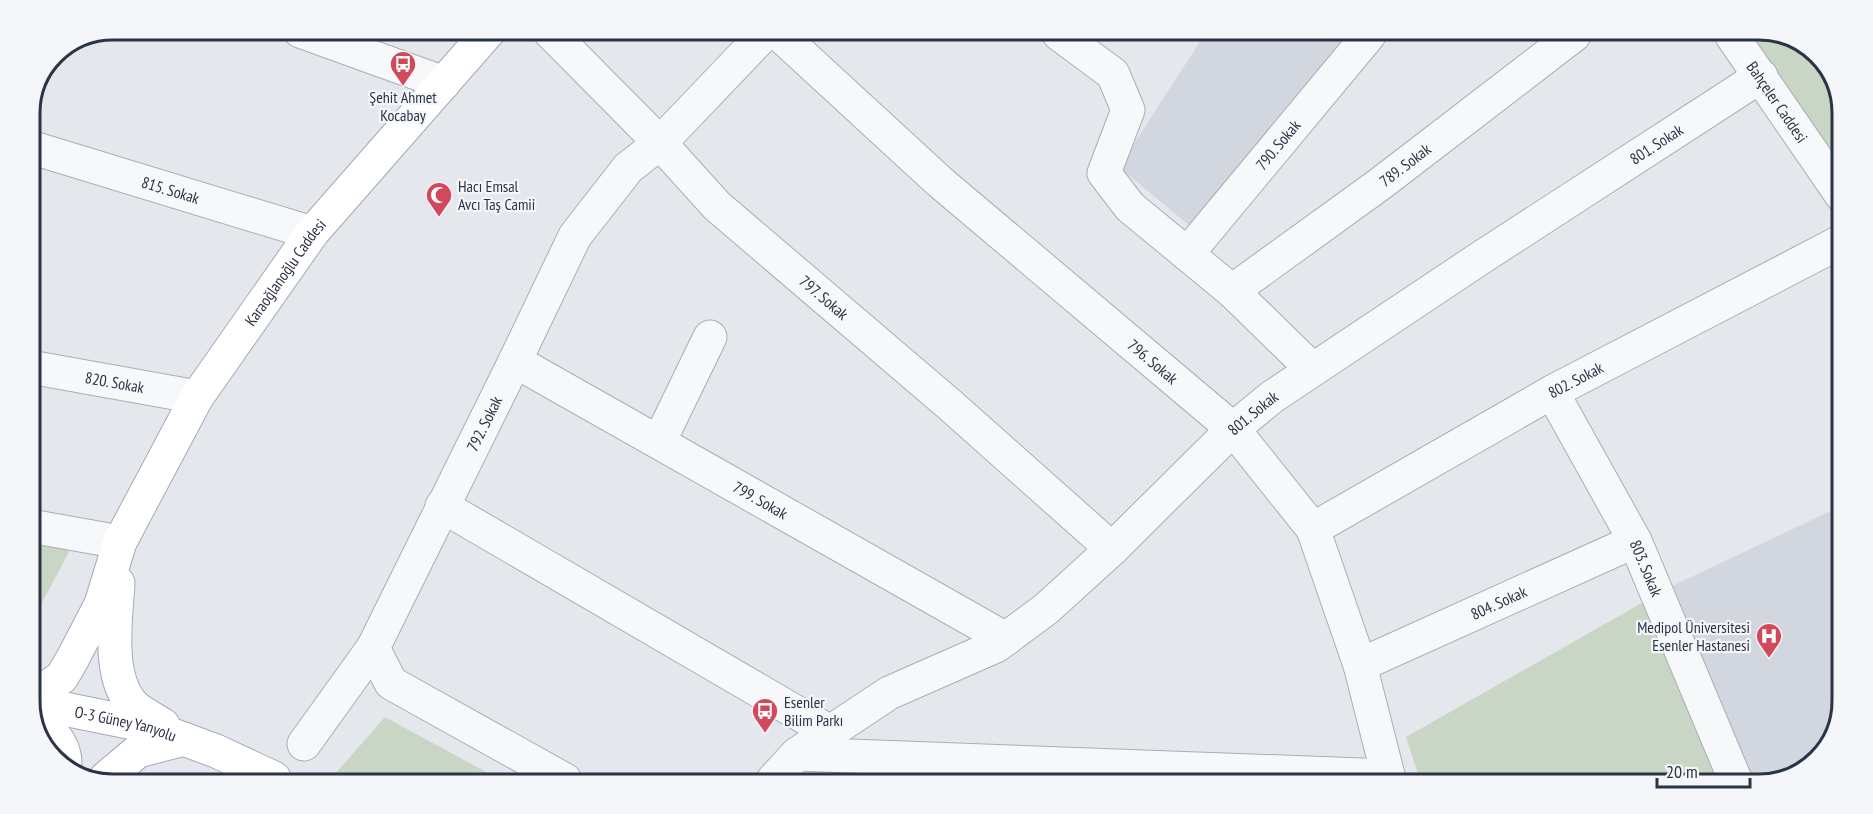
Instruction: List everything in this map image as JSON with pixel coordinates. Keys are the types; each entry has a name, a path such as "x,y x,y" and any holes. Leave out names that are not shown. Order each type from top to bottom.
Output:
{"main road":[{"name":"Karaoğlanoğlu Caddesi","path":"120,542 197,397 312,233 480,41"},
{"path":"41,694 62,677 73,658 101,604 120,542"},
{"path":"120,542 114,647 119,676 126,694 134,706 184,739 265,774"},
{"name":"O-3 Güney Yanyolu","path":"41,705 148,726 184,739"},
{"path":"43,719 55,734 63,753"},
{"path":"111,774 138,751 184,739"}],"street":[{"path":"328,41 444,83"},
{"name":"797. Sokak","path":"559,41 660,143 717,206 950,404 1112,549"},
{"name":"792. Sokak","path":"304,744 373,648 575,236 628,168 660,143 757,41"},
{"name":"796. Sokak","path":"787,41 940,182 1233,429 1313,529 1360,665 1388,774"},
{"path":"1070,41 1113,74 1128,110 1104,173 1130,207 1232,291 1312,369"},
{"name":"790. Sokak","path":"1187,254 1364,41"},
{"name":"789. Sokak","path":"1232,291 1380,184 1566,41"},
{"name":"Bahçeler Caddesi","path":"1736,41 1832,181"},
{"name":"801. Sokak","path":"779,774 797,754 889,693 996,646 1006,639 1046,609 1112,549 1233,429 1272,397 1761,76"},
{"name":"815. Sokak","path":"41,150 312,233"},
{"name":"802. Sokak","path":"1313,529 1552,392 1832,245"},
{"path":"659,442 710,337"},
{"name":"799. Sokak","path":"515,362 1006,639"},
{"name":"820. Sokak","path":"41,369 197,397"},
{"name":"803. Sokak","path":"1552,392 1635,541 1733,774"},
{"path":"442,506 830,732"},
{"path":"41,528 120,542"},
{"name":"804. Sokak","path":"1360,665 1635,541"},
{"path":"373,648 391,683 554,774"},
{"path":"797,754 1271,774"}],"shaded area":[{"path":"1200,41 1340,41 1196,231 1119,167"},
{"name":"Medipol Üniversitesi Esenler Hastanesi","path":"1833,510 1833,700 1831,715 1823,737 1800,761 1783,770 1749,774 1670,587"}],"green space":[{"path":"1733,41 1774,42 1787,46 1811,62 1823,77 1829,90 1832,109 1832,188"},
{"path":"41,544 70,550 41,604"},
{"path":"1670,587 1749,774 1418,774 1406,737"},
{"path":"385,717 490,774 338,774 336,773"}],"place":[{"name":"Şehit Ahmet Kocabay","path":"403,87"},
{"name":"Hacı Emsal Avcı Taş Camii","path":"439,218"},
{"name":"Medipol Üniversitesi Esenler Hastanesi","path":"1769,659"},
{"name":"Esenler Bilim Parkı","path":"765,734"}]}
